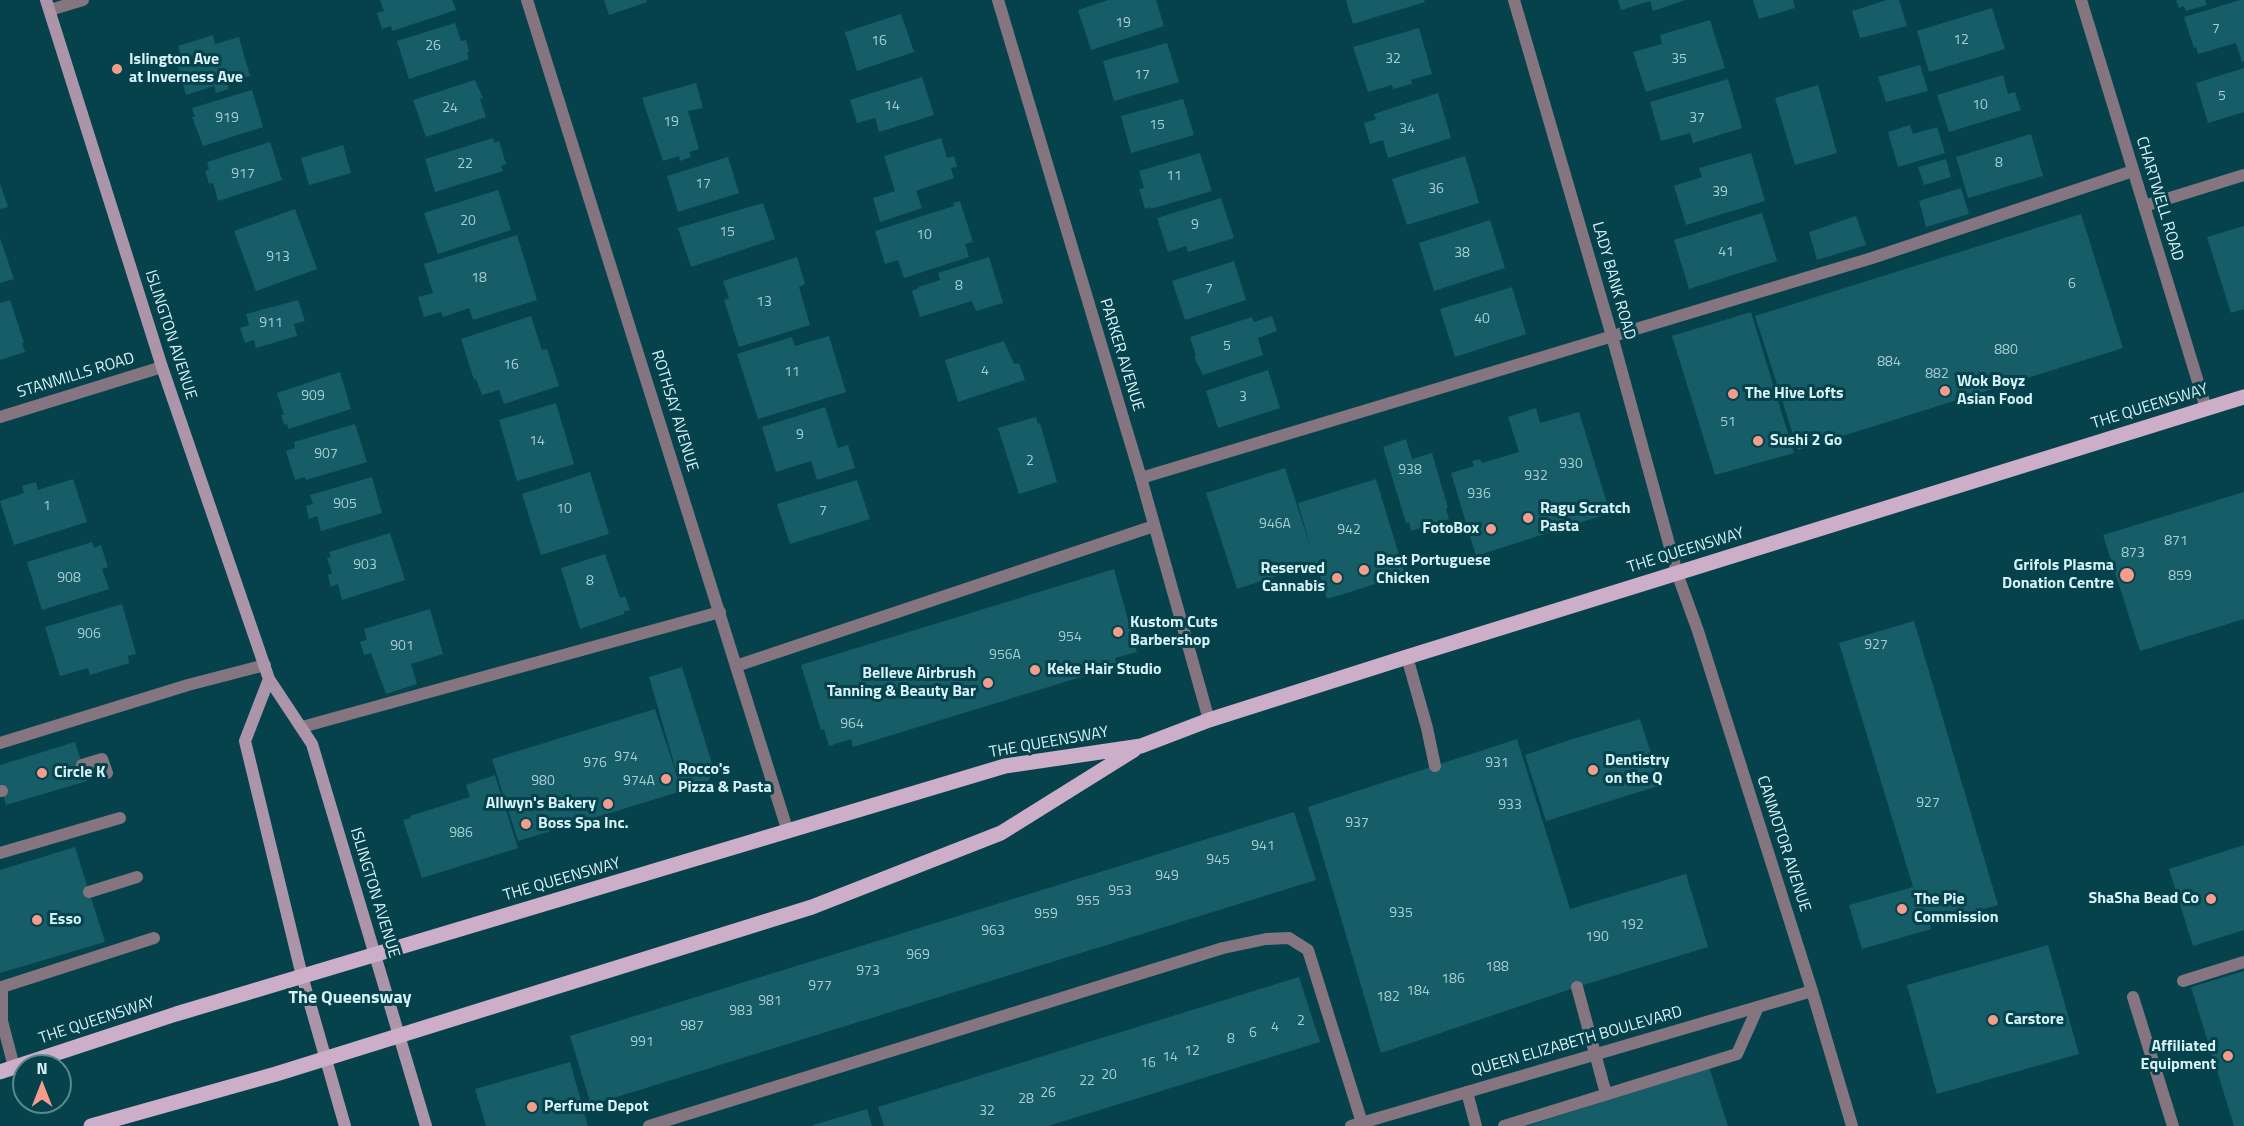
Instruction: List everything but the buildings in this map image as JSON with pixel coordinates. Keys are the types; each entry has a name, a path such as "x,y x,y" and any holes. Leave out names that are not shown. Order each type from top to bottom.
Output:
{"main road":[{"name":"ISLINGTON AVENUE","path":"48,5 162,367 269,679 312,744 426,1126"},
{"name":"THE QUEENSWAY","path":"92,1126 276,1074 823,903 1001,833 1141,746 1209,720 2244,397"},
{"path":"269,679 245,741 302,976 345,1126"},
{"name":"THE QUEENSWAY","path":"7,1069 176,1014 1005,766 1141,746"}],"street":[{"path":"48,5 83,0"},
{"name":"ROTHSAY AVENUE","path":"527,0 720,612 765,765 788,832"},
{"name":"PARKER AVENUE","path":"998,0 1141,478 1209,720"},
{"name":"LADY BANK ROAD","path":"1514,0 1612,336 1677,573"},
{"name":"CHARTWELL ROAD","path":"2081,0 2206,408"},
{"path":"1141,478 1872,258 2133,171"},
{"path":"2144,206 2244,175"},
{"name":"STANMILLS ROAD","path":"0,417 162,367"},
{"path":"736,666 1155,526"},
{"name":"CANMOTOR AVENUE","path":"1677,573 1698,631 1812,991 1851,1126"},
{"path":"302,727 720,612"},
{"path":"1407,657 1435,766"},
{"path":"0,743 188,685 265,665"},
{"path":"82,765 102,759 107,773"},
{"path":"1,848 120,818"},
{"path":"89,892 137,877"},
{"path":"7,1069 1,984 154,938"},
{"path":"649,1126 1223,948 1266,939 1289,938 1308,950 1359,1125"},
{"path":"2184,981 2244,962"},
{"path":"1577,987 1606,1094"},
{"name":"QUEEN ELIZABETH BOULEVARD","path":"1359,1125 1812,991"},
{"path":"2133,998 2173,1126"},
{"path":"1504,1126 1737,1054 1758,1007"},
{"path":"1467,1092 1476,1126"}],"place":[{"name":"Islington Ave at Inverness Ave","path":"117,69"},
{"name":"Wok Boyz Asian Food","path":"1945,391"},
{"name":"The Hive Lofts","path":"1733,394"},
{"name":"Sushi 2 Go","path":"1758,441"},
{"name":"Ragu Scratch Pasta","path":"1528,518"},
{"name":"FotoBox","path":"1491,529"},
{"name":"Best Portuguese Chicken","path":"1364,570"},
{"name":"Grifols Plasma Donation Centre","path":"2127,575"},
{"name":"Reserved Cannabis","path":"1337,578"},
{"name":"Kustom Cuts Barbershop","path":"1118,632"},
{"name":"Keke Hair Studio","path":"1035,670"},
{"name":"Belleve Airbrush Tanning & Beauty Bar","path":"988,683"},
{"name":"Dentistry on the Q","path":"1593,770"},
{"name":"Circle K","path":"42,773"},
{"name":"Rocco's Pizza & Pasta","path":"666,779"},
{"name":"Allwyn's Bakery","path":"608,804"},
{"name":"Boss Spa Inc.","path":"526,824"},
{"name":"ShaSha Bead Co","path":"2211,899"},
{"name":"The Pie Commission","path":"1902,909"},
{"name":"Esso","path":"37,920"},
{"name":"Carstore","path":"1993,1020"},
{"name":"Affiliated Equipment","path":"2228,1056"},
{"name":"Perfume Depot","path":"532,1107"}],"district":[{"name":"The Queensway","path":"350,999"}]}
